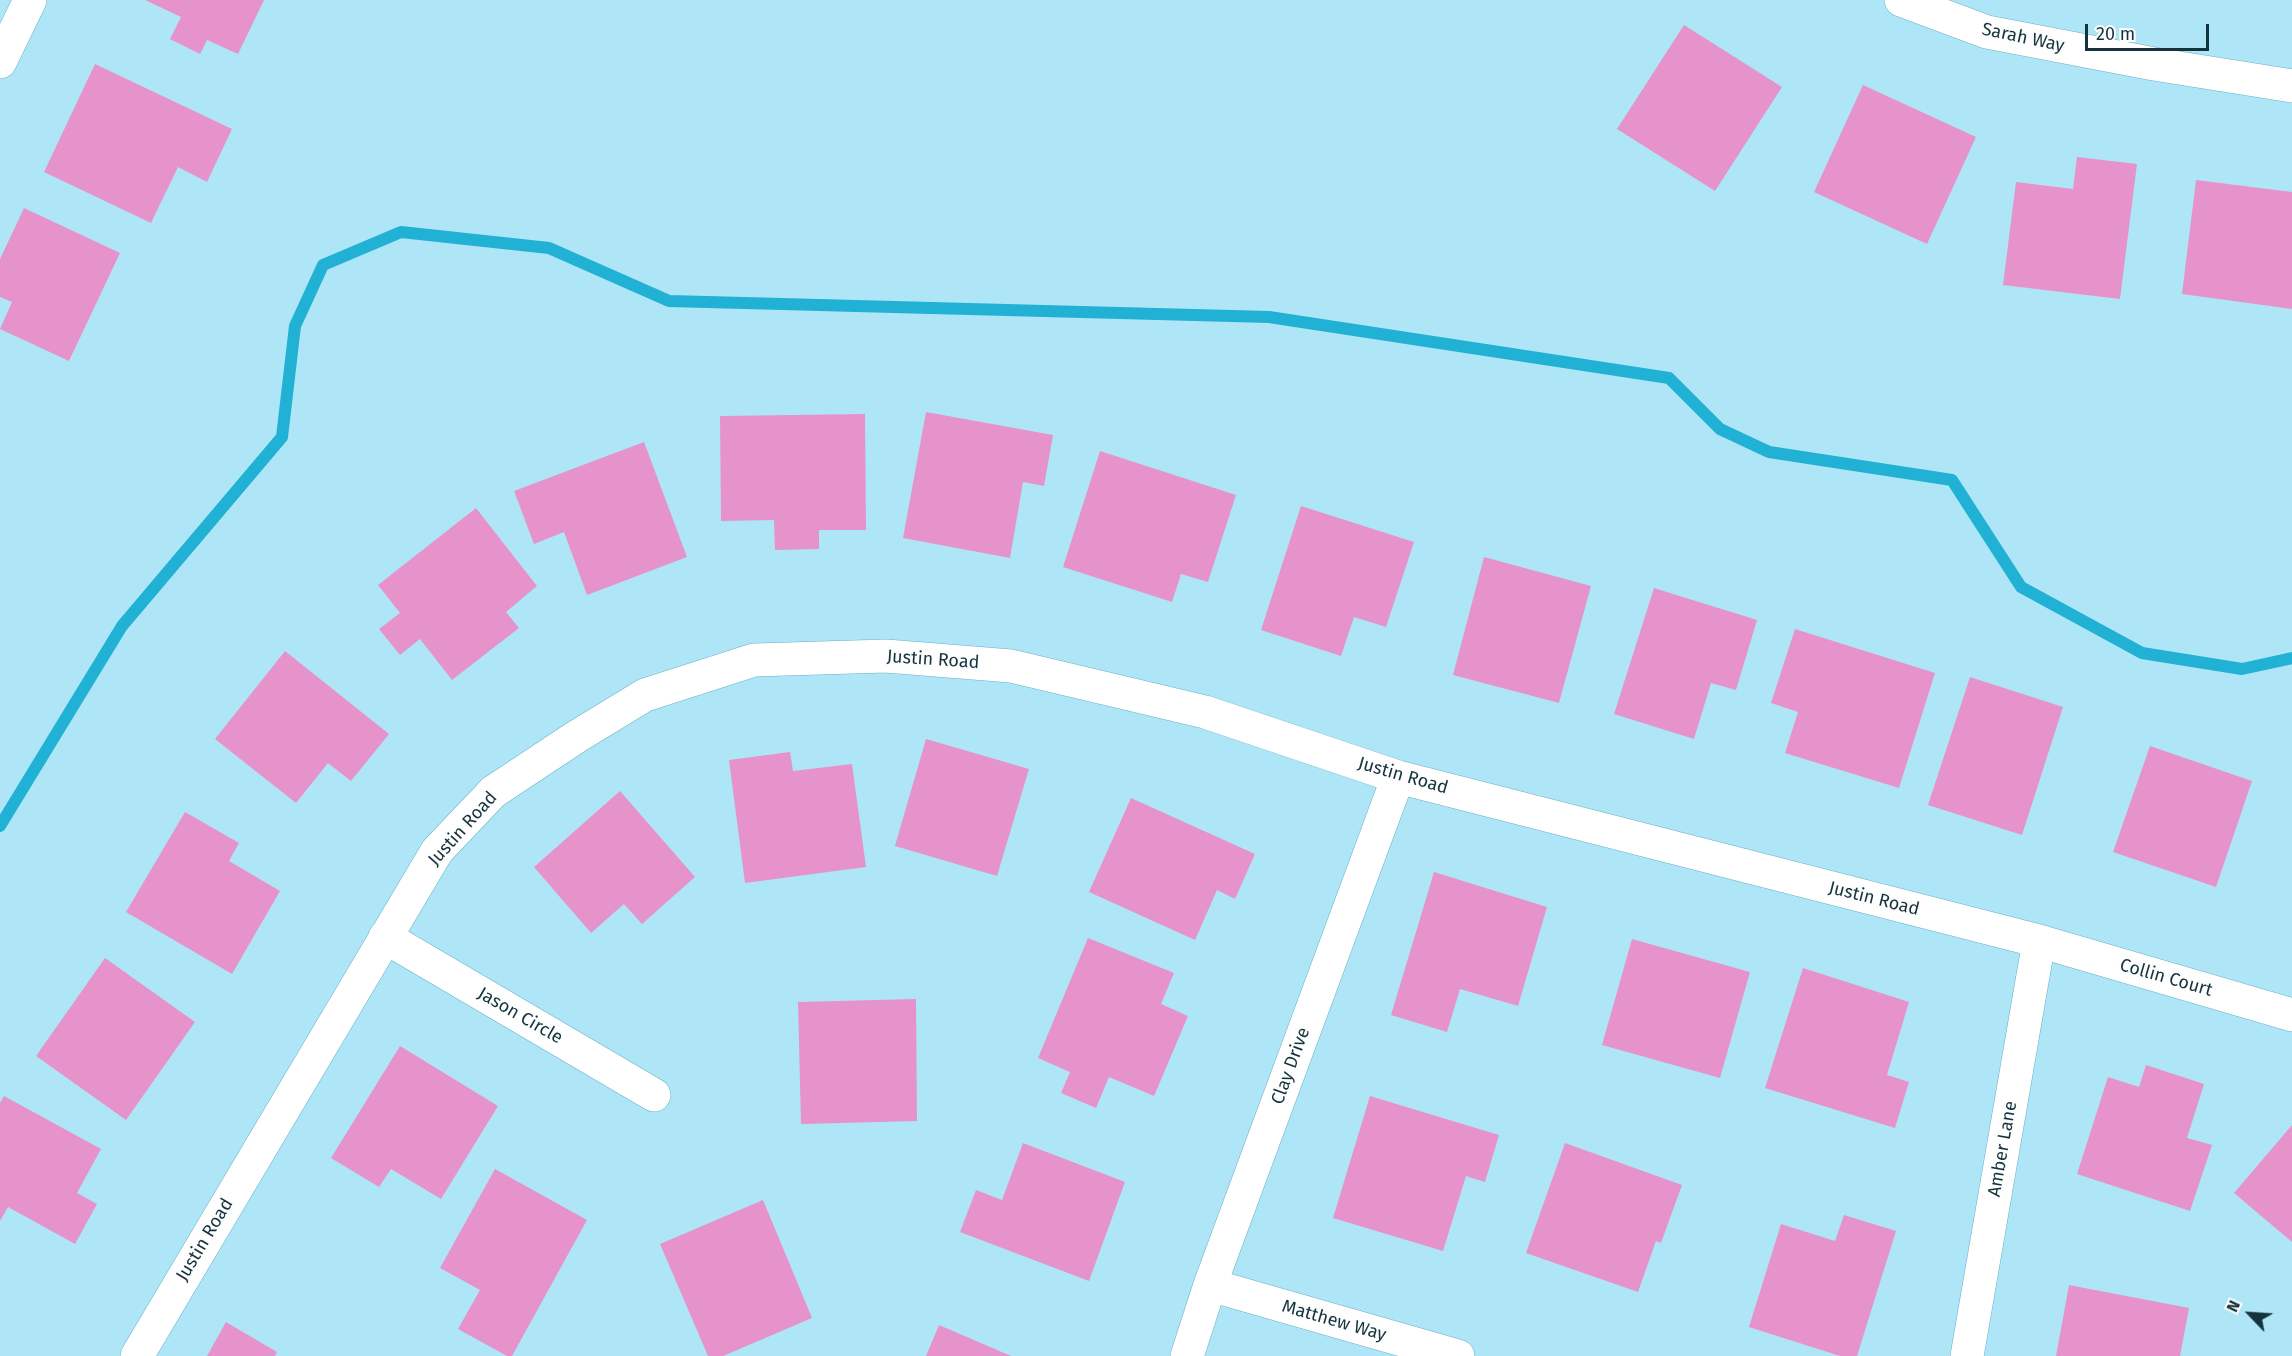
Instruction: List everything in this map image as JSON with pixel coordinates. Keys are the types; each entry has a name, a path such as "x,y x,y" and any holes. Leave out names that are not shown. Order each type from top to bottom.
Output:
{"street":[{"path":"0,62 30,0"},
{"name":"Sarah Way","path":"1900,0 1987,32 2154,64 2292,86"},
{"name":"Justin Road","path":"137,1356 437,851 493,792 645,695 754,660 886,656 1011,666 1205,712 1398,777 2039,941"},
{"name":"Clay Drive","path":"1187,1356 1210,1285 1398,777"},
{"name":"Jason Circle","path":"385,937 654,1095"},
{"name":"Collin Court","path":"2039,941 2292,1015"},
{"name":"Amber Lane","path":"1966,1356 2039,941"},
{"name":"Matthew Way","path":"1210,1285 1458,1356"}],"building":[{"path":"145,0 264,0 238,54 207,40 200,54 170,39 181,17"},
{"path":"1684,25 1782,87 1715,191 1617,129"},
{"path":"95,64 232,129 207,182 178,167 151,223 44,172"},
{"path":"1863,85 1976,137 1927,244 1814,192"},
{"path":"2077,157 2137,164 2120,299 2003,285 2016,182 2073,189"},
{"path":"2196,180 2292,192 2292,309 2182,294"},
{"path":"24,208 120,253 69,361 0,329 12,302 0,297 0,259"},
{"path":"926,412 1053,435 1044,486 1023,482 1010,558 903,538"},
{"path":"865,414 866,530 819,530 819,549 775,550 774,520 721,521 720,416"},
{"path":"644,442 687,557 587,595 564,532 534,544 514,491"},
{"path":"1100,451 1236,495 1208,582 1181,574 1172,602 1063,567"},
{"path":"1301,506 1414,542 1386,627 1354,617 1341,656 1261,630"},
{"path":"476,508 537,586 506,612 519,628 452,680 420,639 400,655 379,629 400,613 378,585"},
{"path":"1484,557 1591,586 1559,703 1453,675"},
{"path":"1654,588 1757,620 1736,690 1711,683 1694,739 1614,714"},
{"path":"1795,629 1935,673 1899,788 1785,753 1798,712 1771,703"},
{"path":"285,651 389,734 351,781 328,763 296,803 215,739"},
{"path":"1970,677 2063,707 2022,835 1928,805"},
{"path":"926,739 1029,769 997,876 895,846"},
{"path":"2150,746 2252,781 2216,887 2113,852"},
{"path":"790,752 793,771 852,764 866,867 745,883 729,760"},
{"path":"620,791 695,877 642,924 624,904 591,933 534,867"},
{"path":"1131,798 1255,854 1235,899 1217,890 1195,940 1089,892"},
{"path":"185,812 239,843 229,861 280,891 232,974 126,912"},
{"path":"1434,872 1547,907 1518,1006 1460,989 1447,1032 1391,1015"},
{"path":"1088,938 1174,973 1161,1004 1188,1016 1154,1096 1109,1077 1096,1108 1061,1093 1070,1072 1038,1058"},
{"path":"1632,939 1750,972 1720,1078 1602,1045"},
{"path":"105,958 195,1022 126,1120 36,1056"},
{"path":"1803,968 1909,1002 1887,1075 1909,1082 1895,1128 1765,1088"},
{"path":"916,999 917,1121 801,1124 798,1002"},
{"path":"400,1046 498,1106 441,1199 391,1169 379,1187 331,1158"},
{"path":"2146,1065 2204,1084 2187,1138 2212,1145 2190,1211 2077,1174 2108,1077 2139,1087"},
{"path":"4,1096 101,1149 77,1193 97,1204 75,1244 8,1207 0,1221 0,1103"},
{"path":"1370,1096 1499,1135 1485,1182 1466,1176 1443,1251 1333,1218"},
{"path":"2292,1125 2292,1242 2234,1193"},
{"path":"1023,1143 1125,1182 1089,1281 960,1232 976,1190 1002,1200"},
{"path":"1565,1143 1682,1185 1661,1243 1656,1241 1638,1292 1526,1253"},
{"path":"495,1169 587,1220 512,1356 507,1356 458,1329 480,1290 440,1268"},
{"path":"763,1200 812,1318 723,1356 708,1356 660,1244"},
{"path":"1844,1215 1896,1231 1857,1356 1840,1356 1749,1327 1781,1224 1835,1241"},
{"path":"2069,1285 2189,1308 2180,1356 2056,1356"},
{"path":"226,1322 277,1352 275,1356 207,1356"},
{"path":"939,1325 1011,1356 926,1356"}],"waterway":[{"path":"0,826 122,626 282,437 295,326 323,265 401,232 549,248 669,301 1269,317 1669,378 1720,429 1769,452 1952,480 2021,587 2142,653 2242,669 2292,658"}]}
